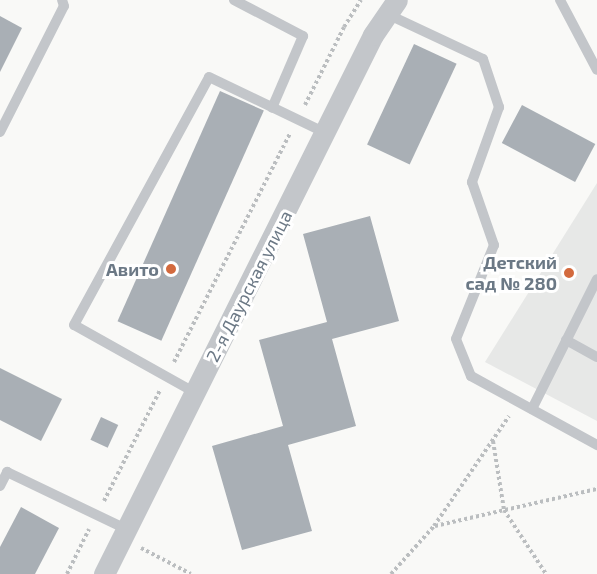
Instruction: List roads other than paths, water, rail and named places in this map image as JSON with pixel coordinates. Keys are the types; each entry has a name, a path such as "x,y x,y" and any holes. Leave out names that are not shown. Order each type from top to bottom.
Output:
{"street":[{"name":"2-я Даурская улица","path":"104,574 374,34 392,7"}],"lane":[{"path":"0,132 64,6 62,0"},
{"path":"234,0 303,36 272,108"},
{"path":"560,0 597,70"},
{"path":"392,7 483,59 499,107 472,182 494,245 456,339 471,376 597,445"},
{"path":"194,392 74,325 209,77 326,133"},
{"path":"532,409 597,279"},
{"path":"566,340 597,357"},
{"path":"0,486 4,470 97,515 124,533"}],"place":[{"name":"Авито","path":"171,269"},
{"name":"Детский сад № 280","path":"569,273"}]}
